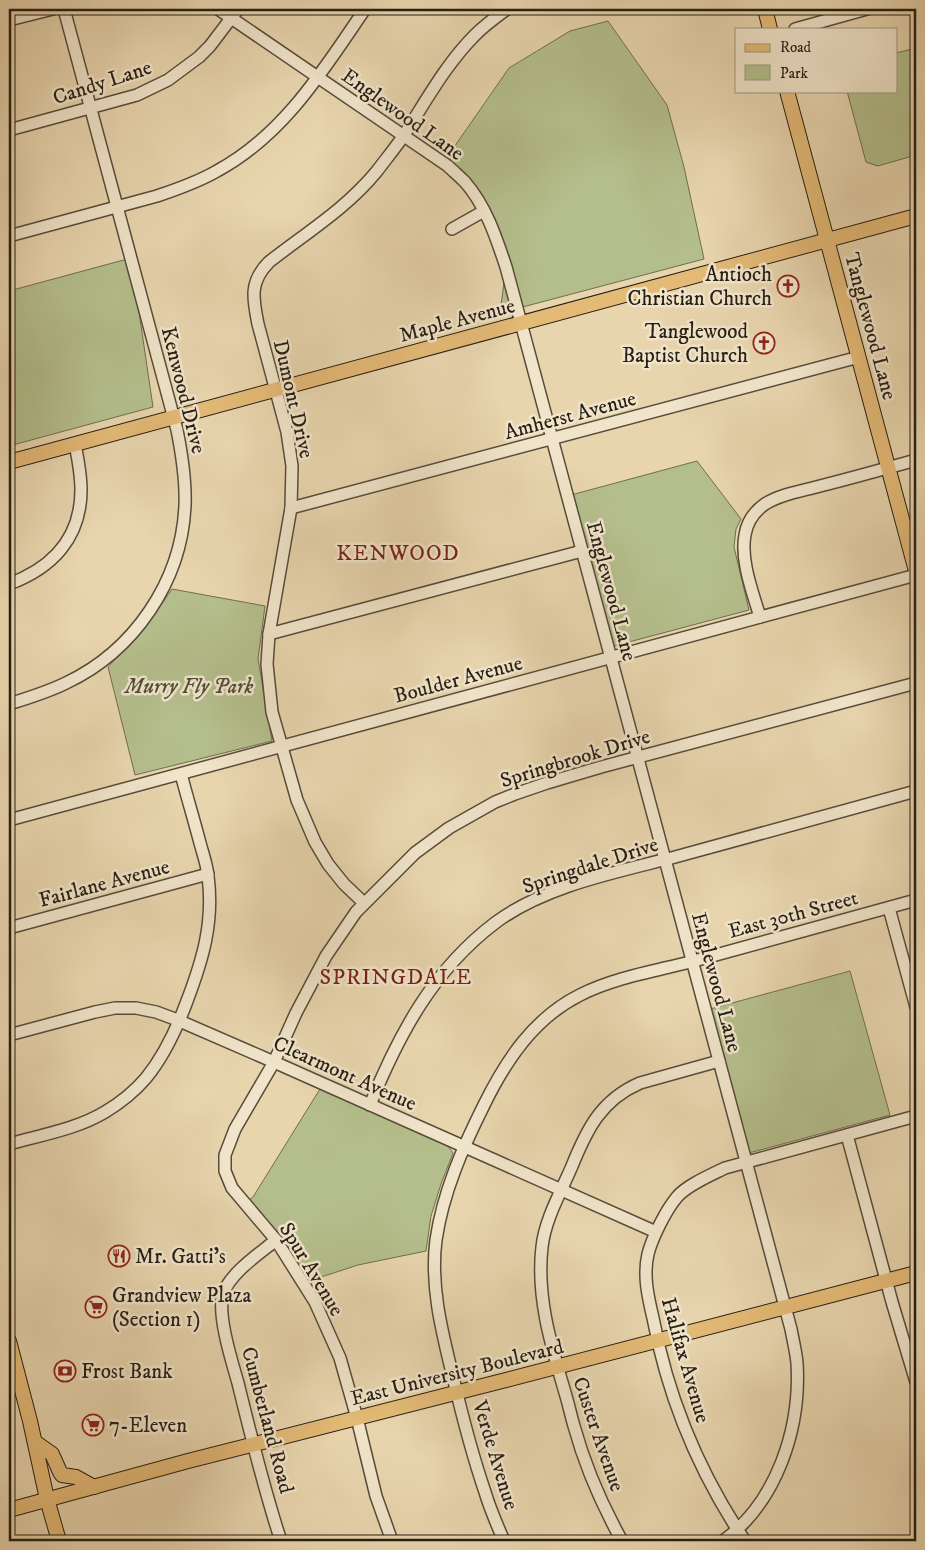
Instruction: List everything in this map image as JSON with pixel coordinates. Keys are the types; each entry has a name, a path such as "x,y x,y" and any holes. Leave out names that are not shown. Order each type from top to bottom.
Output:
{"main road":[{"path":"765,9 770,28"},
{"name":"Tanglewood Lane","path":"787,92 916,573"},
{"name":"Maple Avenue","path":"9,462 916,216"},
{"name":"East University Boulevard","path":"9,1510 253,1444 457,1393 916,1273"},
{"path":"9,1341 59,1541"},
{"path":"35,1442 52,1454 62,1475 76,1477 94,1487"}],"street":[{"path":"9,20 53,9"},
{"name":"Kenwood Drive","path":"9,704 67,683 101,662 129,637 160,594 176,557 181,538 185,505 184,468 173,417 64,9"},
{"name":"Englewood Lane","path":"218,9 234,13 318,77 448,166 465,183 484,211 506,267 791,1329 797,1362 794,1423 784,1457 771,1485 754,1511 738,1530 723,1541"},
{"path":"9,236 181,188 218,171 238,158 273,130 318,77 365,9"},
{"name":"Dumont Drive","path":"364,903 344,884 328,864 315,842 297,800 272,712 267,664 269,634 292,508 292,466 287,432 254,307 254,286 257,277 269,262 354,196 376,172 404,136 432,91 462,50 479,31 507,9"},
{"path":"798,28 867,9"},
{"name":"Candy Lane","path":"9,130 137,95 168,80 199,57 234,13"},
{"path":"452,229 484,211"},
{"name":"Amherst Avenue","path":"292,508 859,357"},
{"path":"9,584 32,574 52,560 73,529 78,515 81,490 75,444"},
{"path":"760,617 744,557 744,544 748,525 758,509 773,500 793,493 916,460"},
{"path":"269,634 582,551"},
{"name":"Boulder Avenue","path":"9,820 610,658 916,573"},
{"name":"Springbrook Drive","path":"274,1062 326,956 342,931 364,903 398,869 430,841 468,816 496,802 547,782 916,683"},
{"path":"9,1144 76,1125 105,1112 119,1102 144,1080 154,1067 180,1021 205,949 210,913 208,874 181,774"},
{"name":"Springdale Drive","path":"370,1104 386,1067 425,996 478,937 510,913 549,894 607,875 916,791"},
{"name":"Fairlane Avenue","path":"9,928 208,874"},
{"name":"East 30th Street","path":"465,1147 481,1111 506,1064 525,1038 554,1012 580,995 600,986 636,975 916,900"},
{"path":"889,908 916,1007"},
{"name":"Clearmont Avenue","path":"9,1035 115,1008 136,1008 156,1012 370,1104 656,1232"},
{"name":"Custer Avenue","path":"622,1541 596,1488 574,1426 557,1367 545,1315 540,1281 545,1228 587,1133 610,1102 622,1092 640,1083 719,1061"},
{"name":"Spur Avenue","path":"274,1062 228,1144 225,1164 228,1179 232,1188 276,1240 315,1302 340,1358 376,1496 392,1541"},
{"name":"Halifax Avenue","path":"745,1541 708,1480 693,1448 680,1416 657,1341 648,1294 646,1269 649,1251 656,1232 677,1196 700,1180 725,1168 916,1116"},
{"path":"848,1135 916,1382"},
{"name":"Verde Avenue","path":"465,1147 448,1189 436,1241 435,1285 441,1328 457,1393 485,1492 504,1541"},
{"name":"Cumberland Road","path":"276,1240 233,1278 225,1289 222,1300 225,1330 253,1444 281,1541"}],"green space":[{"path":"608,21 667,105 684,167 704,259 500,313 506,267 484,211 443,163 509,68 570,31"},
{"path":"916,48 916,155 878,166 866,162 847,92 898,92 898,52"},
{"path":"131,258 153,407 9,446 9,291"},
{"path":"697,461 741,519 736,529 734,547 749,610 614,646 571,495"},
{"name":"Murry Fly Park","path":"172,589 265,606 258,659 272,741 135,775 108,667 149,622"},
{"path":"850,971 890,1115 749,1153 710,1009"},
{"path":"320,1089 448,1146 453,1153 431,1216 426,1251 358,1265 309,1281 277,1233 249,1200 253,1197"}],"place":[{"name":"Antioch Christian Church","path":"788,286"},
{"name":"Tanglewood Baptist Church","path":"764,343"},
{"name":"Mr. Gatti's","path":"119,1256"},
{"name":"Grandview Plaza (Section 1)","path":"96,1307"},
{"name":"Frost Bank","path":"65,1371"},
{"name":"7-Eleven","path":"93,1425"}],"district":[{"name":"KENWOOD","path":"398,552"},
{"name":"SPRINGDALE","path":"396,976"}]}
